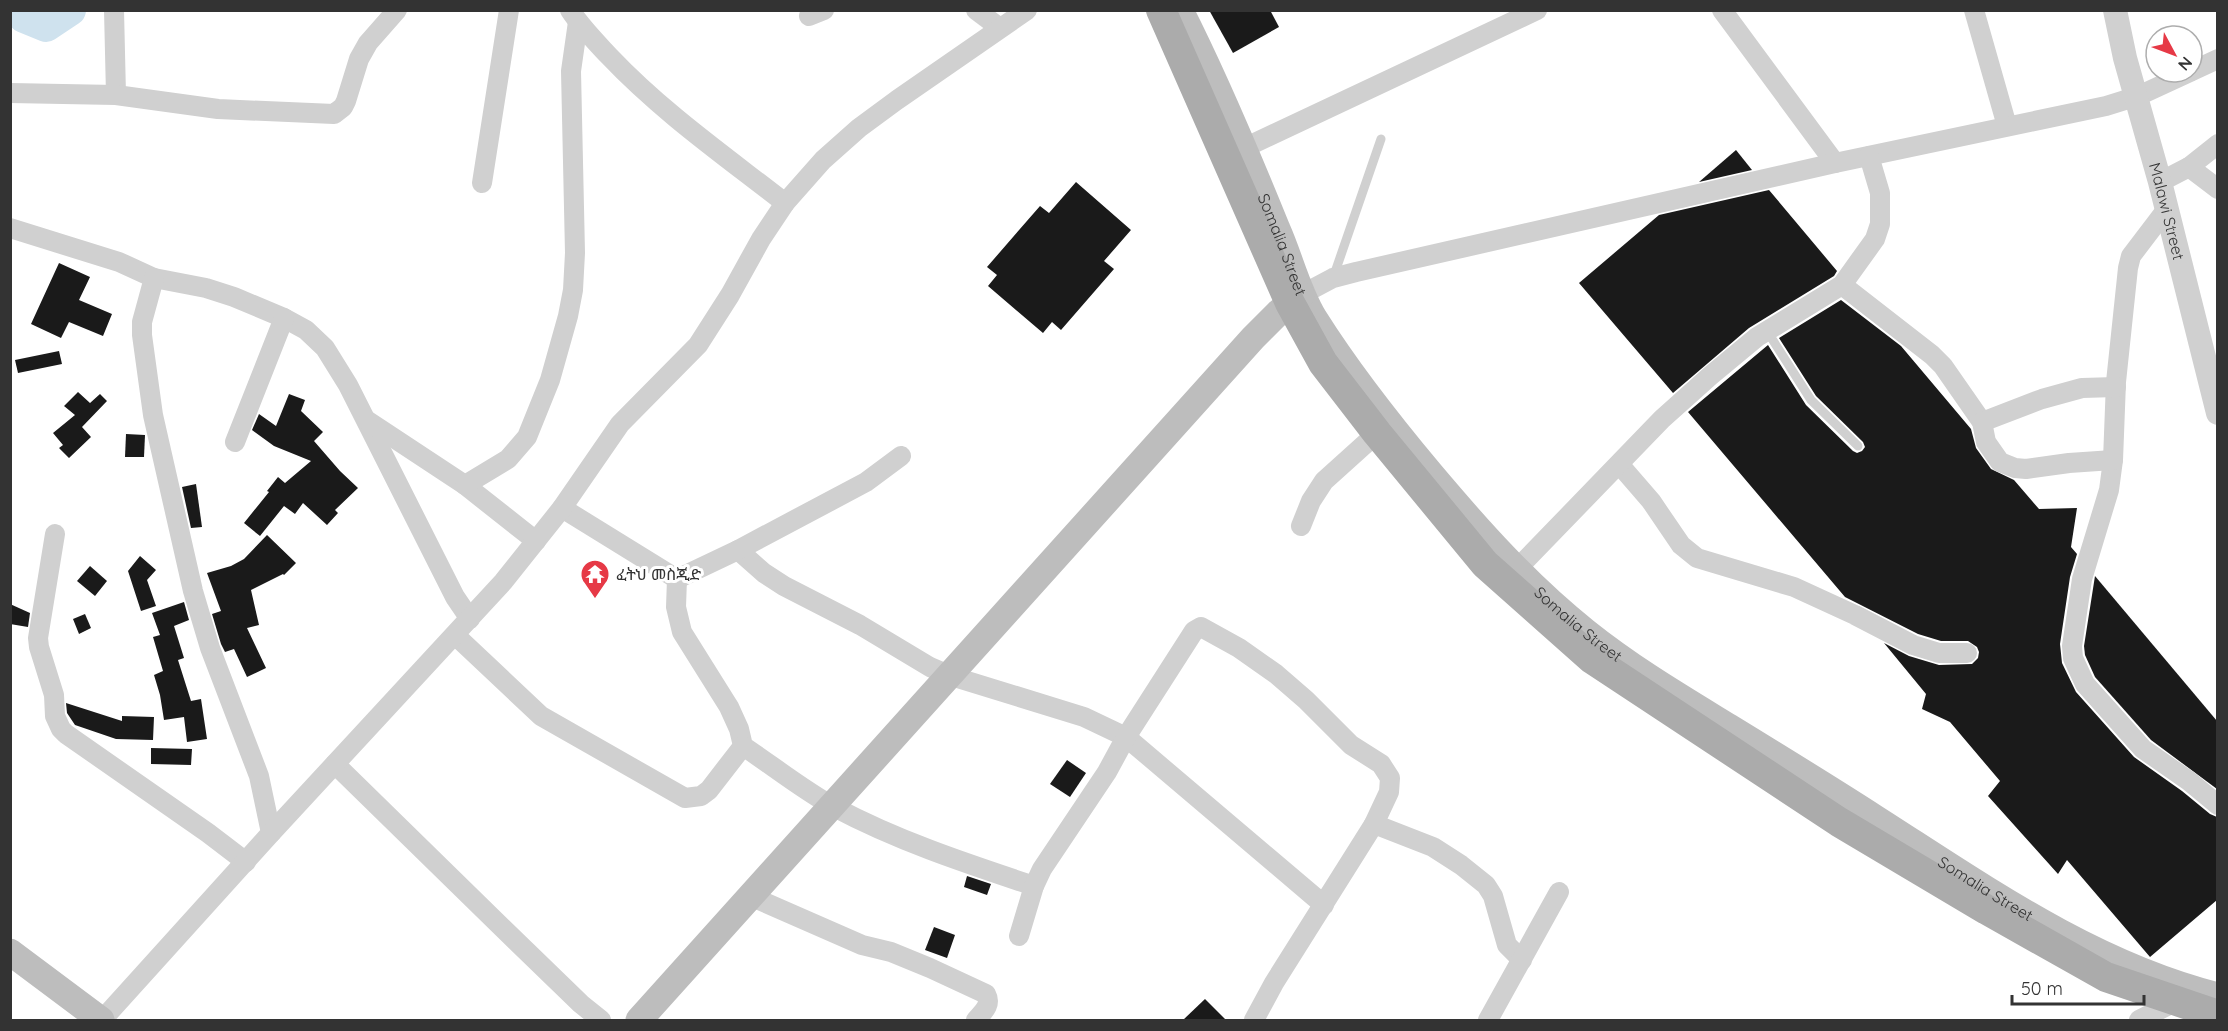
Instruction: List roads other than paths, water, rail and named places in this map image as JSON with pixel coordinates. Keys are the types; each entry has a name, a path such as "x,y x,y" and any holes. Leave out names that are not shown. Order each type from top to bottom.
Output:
{"main road":[{"path":"1161,10 1323,363 1383,428 1485,564 1592,659 1839,822 1987,910 2106,977 2197,996 2217,1015"},
{"name":"Somalia Street","path":"1180,10 1244,148 1289,256 1295,299"},
{"path":"645,1018 750,896 951,676 1245,347 1295,299"},
{"name":"Somalia Street","path":"1383,428 1516,570 1587,633 1651,680 2030,915 2106,956 2197,996"},
{"path":"10,952 102,1020"}],"street":[{"path":"114,10 116,95"},
{"path":"10,93 116,95 218,109 334,114 343,107 359,59 368,43 397,10"},
{"path":"482,183 509,10"},
{"path":"976,10 1000,28"},
{"path":"102,1020 271,833 470,619 536,541 625,418 703,339 760,239 785,203 823,160 859,128 1027,10"},
{"path":"1244,148 1537,10"},
{"path":"1722,10 1835,163"},
{"path":"1974,10 2007,126"},
{"name":"Malawi Street","path":"2115,10 2125,58 2138,96 2217,406"},
{"path":"574,16 616,63 667,111 785,203"},
{"path":"465,485 508,459 527,436 550,380 568,316 573,284 575,205 571,144 574,16"},
{"path":"1295,299 1333,278 1835,163 2106,106 2138,96 2163,84"},
{"path":"2160,182 2189,166 2217,144"},
{"path":"1516,570 1686,398 1734,356 1767,331 1842,285 1870,247 1880,224 1882,211 1880,193 1869,156"},
{"path":"2189,166 2217,189"},
{"path":"2166,210 2131,256 2128,268 2116,387 2113,460 2109,490 2082,579 2072,646 2073,658 2085,684 2143,749 2189,782 2217,806"},
{"path":"10,228 119,262 154,278 206,288 284,318 306,330 325,348 367,420 441,571 470,619"},
{"path":"154,278 142,322 153,415 193,591 210,648 259,776 271,833"},
{"path":"1842,285 1943,366 1982,422 1986,442 1992,454 2000,462 2007,466 2026,469 2051,464 2113,460"},
{"path":"236,442 284,318"},
{"path":"1982,422 2042,399 2082,388 2116,387"},
{"path":"367,420 465,485 536,541"},
{"path":"1301,526 1317,489 1383,428"},
{"path":"676,579 738,550 866,482 901,456"},
{"path":"1619,464 1651,501 1681,545 1697,558 1794,587 1912,645 1939,653 1967,653"},
{"path":"562,508 676,579"},
{"path":"55,534 38,638 54,695 55,716 60,729 246,862"},
{"path":"738,550 764,573 784,586 860,625 930,667 951,676 1084,717 1126,737 1324,905"},
{"path":"676,579 676,607 682,632 729,707 739,729 743,746 832,806 910,844 1034,886"},
{"path":"1019,936 1034,886 1057,844 1107,772 1126,737 1194,631 1201,627 1239,648 1276,674 1351,745 1385,769 1391,784 1374,824 1274,983 1254,1020"},
{"path":"455,635 541,716 685,798 701,796 709,790 743,746"},
{"path":"335,764 532,958 601,1020"},
{"path":"1374,824 1433,847 1486,885 1493,896 1507,945 1522,960"},
{"path":"1488,1020 1559,892"},
{"path":"750,896 862,945 891,952 930,968 986,994 987,1007 976,1020"},
{"path":"2139,1020 2197,996"}],"lane":[{"path":"1333,278 1381,139"},
{"path":"1767,331 1811,400 1858,446"}],"waterway":[{"path":"18,10 24,17 46,26 70,10"}],"place":[{"name":"ፈትህ መስጂድ","path":"595,600"}]}
